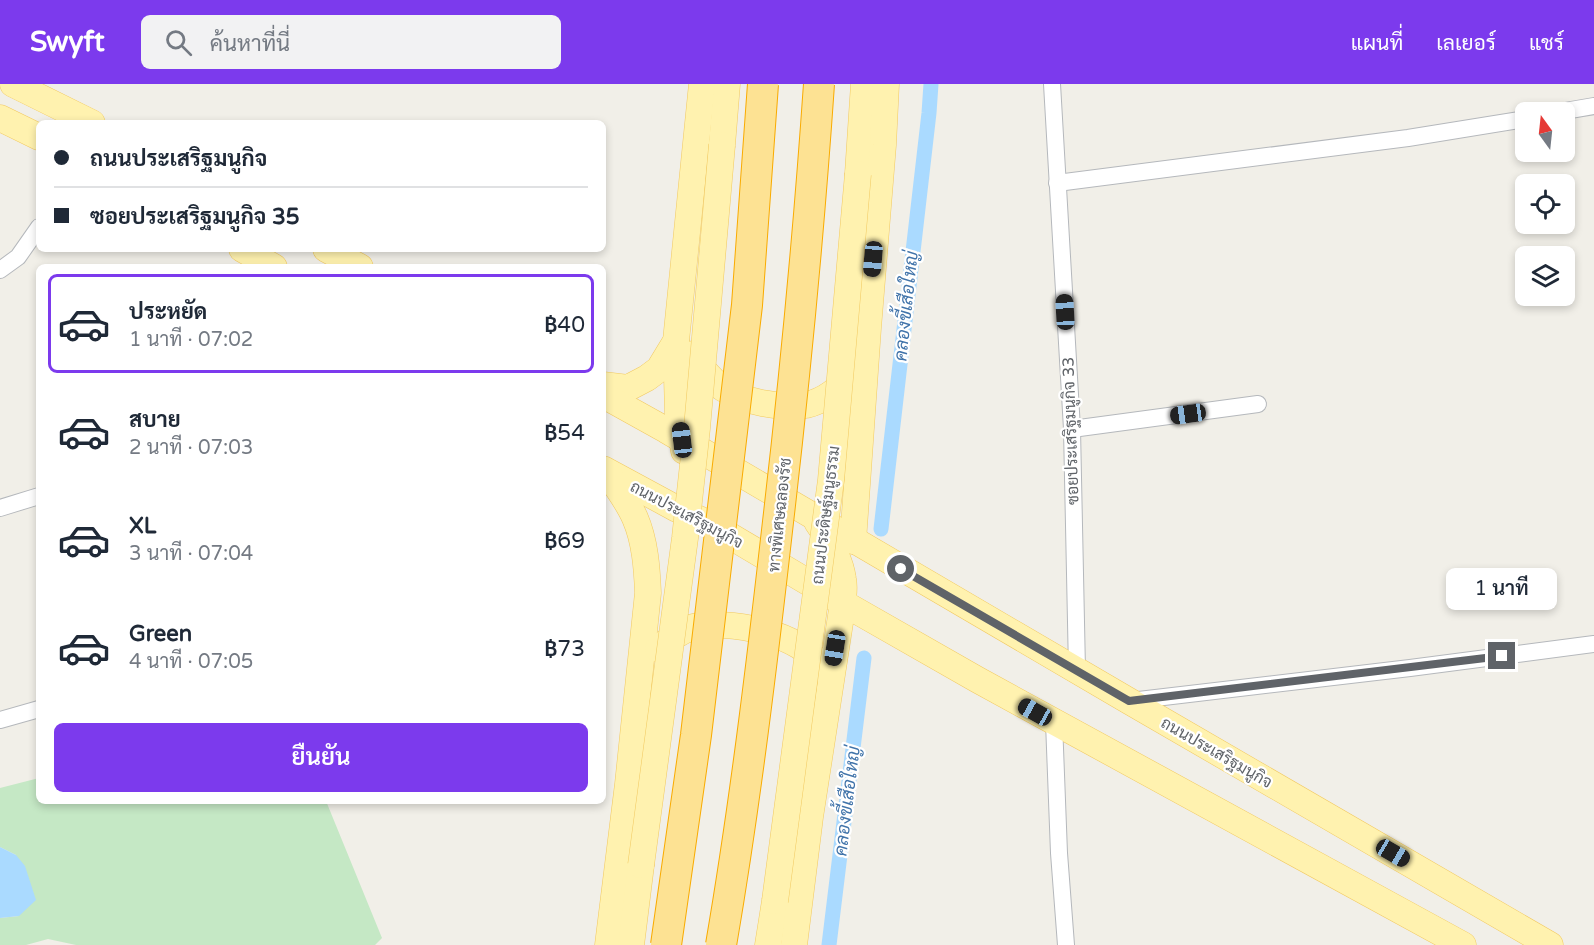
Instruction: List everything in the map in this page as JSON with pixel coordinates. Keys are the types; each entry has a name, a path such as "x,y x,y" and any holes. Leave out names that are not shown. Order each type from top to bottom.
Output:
{"highway":[{"path":"666,945 696,735 747,305 763,84"},
{"name":"ทางพิเศษฉลองรัช","path":"722,945 763,651 792,395 819,84"}],"main road":[{"path":"13,84 86,120"},
{"path":"702,84 678,329 678,414 690,478 698,501 710,524"},
{"path":"631,945 696,439 708,323 727,84"},
{"name":"ถนนประดิษฐ์มนูธรรม","path":"768,945 831,480 864,84"},
{"path":"853,541 886,84"},
{"path":"0,118 36,135"},
{"path":"247,252 269,264"},
{"path":"332,252 354,264"},
{"path":"678,329 707,375 725,389 752,400 780,406 807,405 829,395 846,380 857,363 868,328"},
{"path":"606,385 628,388 659,369 678,329"},
{"name":"ถนนประเสริฐมนูกิจ","path":"606,397 1551,945"},
{"name":"ถนนประเสริฐมนูกิจ","path":"606,470 677,509 710,524 843,603 1054,722 1463,945"},
{"path":"606,472 635,518 647,562 648,594 608,945"},
{"path":"794,945 810,817 843,603 844,580 829,539 812,515"},
{"path":"640,676 658,649 683,630 714,624 747,627 784,638 804,649 818,663 828,694"}],"street":[{"name":"ซอยประเสริฐมนูกิจ 33","path":"1052,84 1072,429 1077,670"},
{"path":"1575,109 1594,106"},
{"path":"1058,183 1408,138 1515,121"},
{"path":"0,270 18,257 36,231"},
{"path":"1072,429 1258,404"},
{"path":"0,508 36,497"},
{"path":"1129,701 1594,644"},
{"path":"0,720 36,710"},
{"path":"1054,722 1059,854 1066,945"}],"green space":[{"path":"36,779 36,804 327,804 382,938 375,945 76,945 48,939 26,945 0,945 0,918 19,916 16,855 0,847 0,788"}],"water":[{"path":"0,847 16,855 25,866 36,900 19,916 0,918"}],"waterway":[{"name":"คลองขี้เสือใหญ่","path":"881,529 931,84"},
{"name":"คลองขี้เสือใหญ่","path":"829,945 864,658"}],"route":[{"path":"901,569 1129,701 1502,656"}]}
